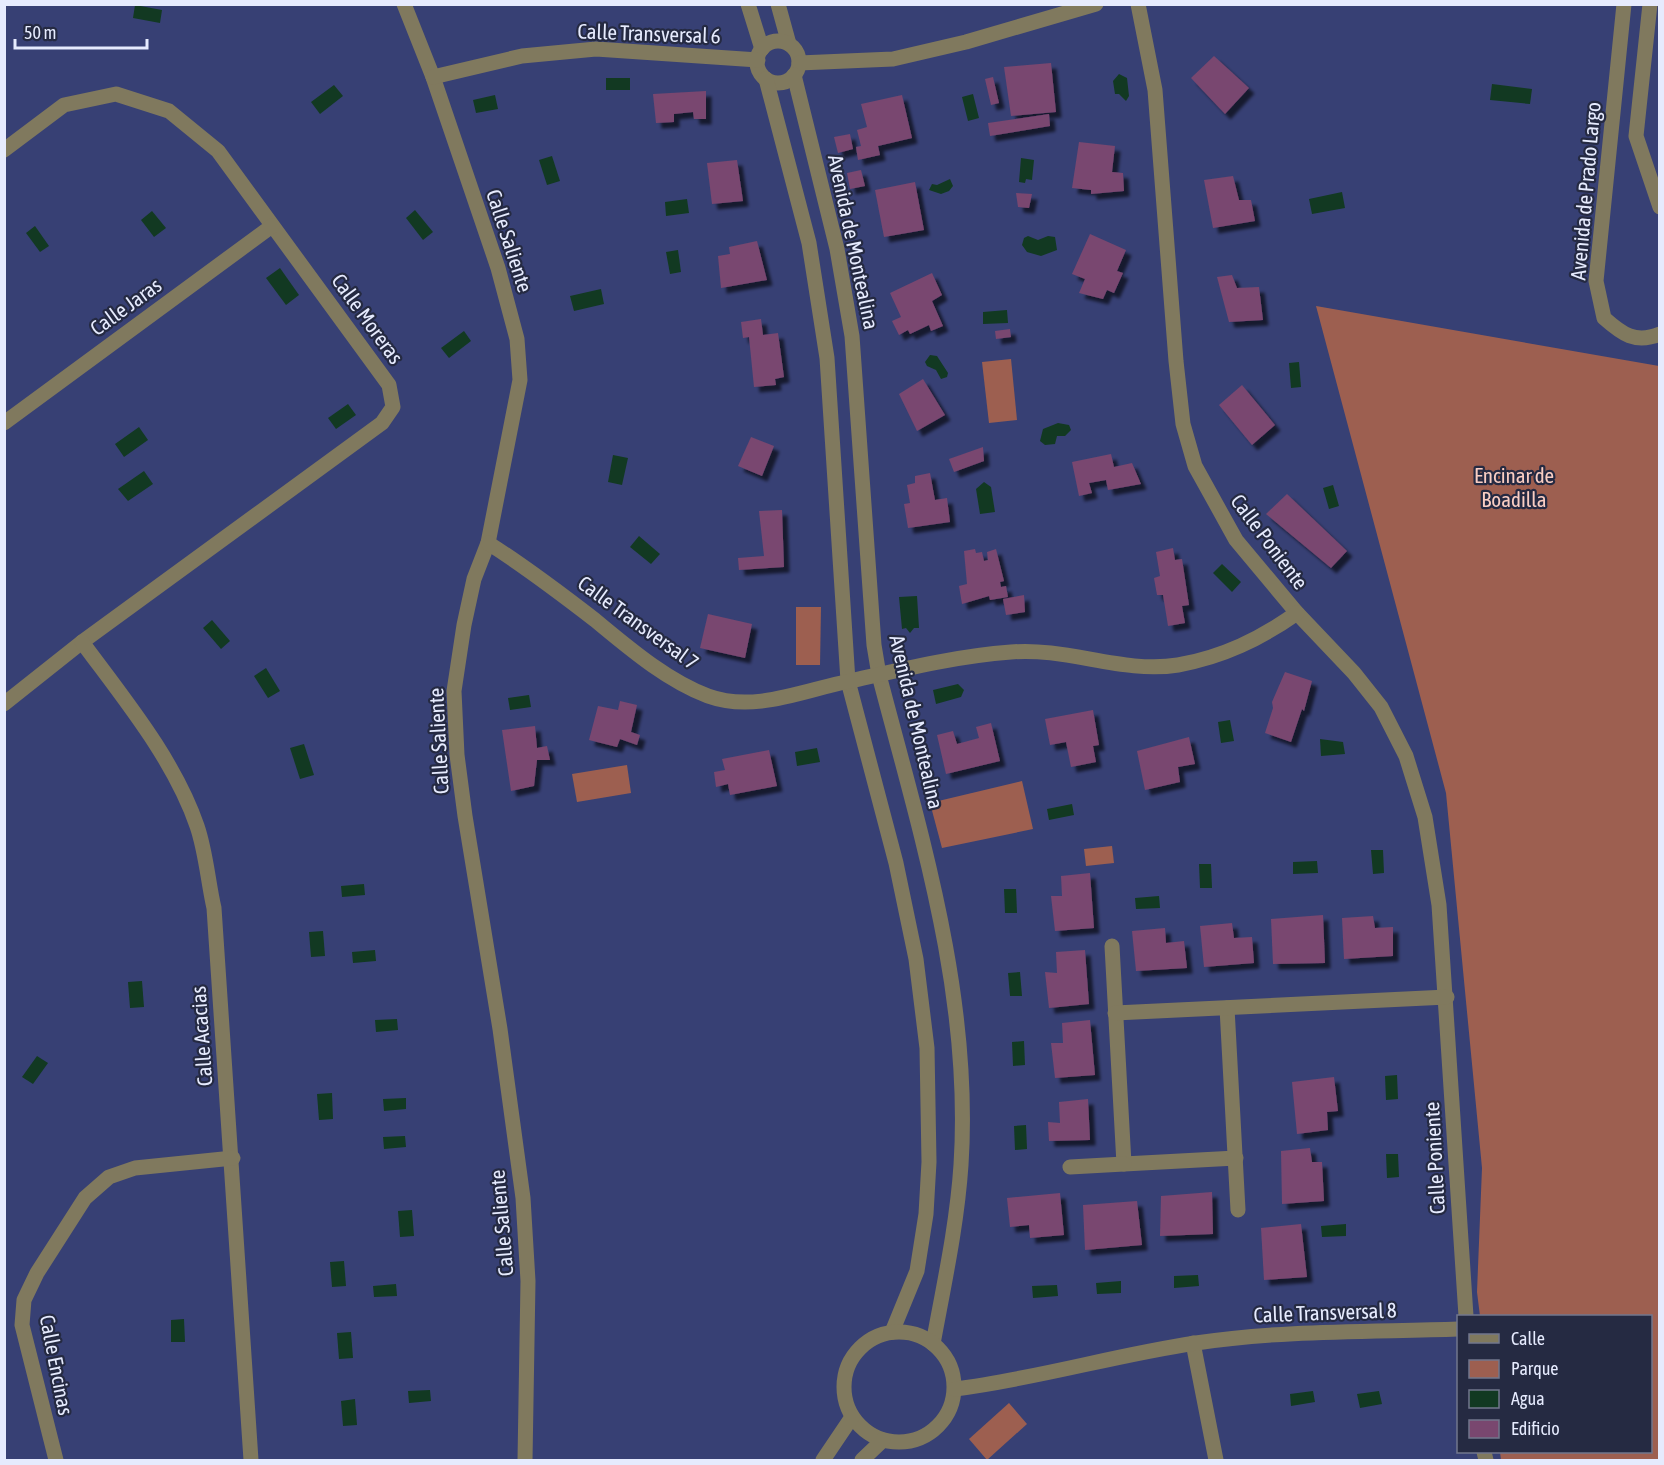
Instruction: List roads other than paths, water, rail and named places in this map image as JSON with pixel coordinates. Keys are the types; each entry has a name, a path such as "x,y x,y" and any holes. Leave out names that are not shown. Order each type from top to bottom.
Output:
{"street":[{"name":"Calle Saliente","path":"404,4 434,77 498,268 517,339 520,380 488,543 469,602 454,691 457,755 465,816 500,1029 523,1198 528,1281 525,1461"},
{"path":"748,4 760,54 761,74 766,79 781,83 797,69 892,59 1096,4"},
{"path":"778,4 789,44"},
{"name":"Calle Poniente","path":"1138,4 1155,90 1176,361 1186,435 1195,466 1236,540 1297,613 1354,673 1381,707 1406,756 1425,817 1439,905 1447,996 1466,1315"},
{"name":"Avenida de Prado Largo","path":"1624,4 1596,282 1604,318 1629,337 1647,339 1659,334"},
{"path":"1650,4 1636,136 1659,207"},
{"path":"760,54 775,41 789,44 795,49 797,69"},
{"name":"Calle Transversal 6","path":"434,77 522,56 596,49 760,54"},
{"name":"Avenida de Montealina","path":"797,69 837,249 852,336 874,645 879,675 936,889 954,993 959,1052 962,1163 955,1231 933,1344"},
{"name":"Avenida de Montealina","path":"766,79 809,243 827,358 848,681 896,863 914,948 927,1047 929,1162 926,1214 918,1272 892,1332"},
{"name":"Calle Moreras","path":"4,150 64,105 117,94 170,111 218,151 389,385 393,407 382,423 82,642 4,704"},
{"name":"Calle Jaras","path":"4,423 272,226"},
{"name":"Calle Transversal 7","path":"488,543 532,571 632,650 671,677 708,696 735,701 772,701 848,681 944,661 1012,651 1058,652 1136,665 1174,666 1210,659 1263,637 1297,613"},
{"name":"Calle Acacias","path":"82,642 137,718 172,775 197,827 214,908 251,1461"},
{"path":"1112,946 1124,1164"},
{"path":"1115,1013 1447,996"},
{"path":"1227,1008 1238,1210"},
{"name":"Calle Encinas","path":"56,1461 22,1325 24,1300 37,1273 85,1198 109,1177 135,1168 232,1158"},
{"path":"1070,1167 1236,1158"},
{"name":"Calle Transversal 8","path":"955,1389 997,1383 1193,1343 1257,1335 1457,1329"},
{"path":"892,1332 906,1332 933,1344 945,1356 952,1372 955,1389 948,1413 932,1432 908,1442 883,1440 866,1431 852,1417 844,1396 845,1374 854,1354 871,1339 892,1332"},
{"path":"1193,1343 1216,1461"},
{"path":"823,1461 852,1417"},
{"path":"862,1461 883,1440"}],"water":[{"path":"135,5 162,10 160,23 133,18"},
{"path":"1119,74 1127,78 1129,96 1126,101 1119,94 1115,94 1113,81"},
{"path":"606,78 630,78 630,90 606,90"},
{"path":"1492,84 1532,89 1530,104 1490,100"},
{"path":"334,85 343,96 320,114 311,102"},
{"path":"973,94 979,118 968,121 962,97"},
{"path":"495,95 498,109 476,113 473,100"},
{"path":"552,156 560,181 547,185 539,160"},
{"path":"1021,158 1034,160 1032,180 1026,179 1025,183 1019,182"},
{"path":"950,179 953,186 949,191 941,194 929,190 932,184 937,185"},
{"path":"1342,192 1345,208 1312,214 1309,199"},
{"path":"687,199 689,213 666,216 665,202"},
{"path":"415,210 433,232 423,240 406,218"},
{"path":"152,211 166,228 154,237 141,220"},
{"path":"35,226 49,246 40,252 26,233"},
{"path":"1028,236 1038,240 1048,236 1055,237 1057,250 1041,256 1027,252 1022,245 1024,238"},
{"path":"678,250 681,272 670,274 666,252"},
{"path":"280,268 299,295 286,305 266,278"},
{"path":"601,289 604,304 574,311 570,296"},
{"path":"1007,310 1008,323 983,324 983,312"},
{"path":"464,331 471,341 449,358 441,348"},
{"path":"930,355 937,356 948,373 947,377 941,379 936,370 927,366 925,362"},
{"path":"1299,362 1301,387 1291,388 1289,363"},
{"path":"348,404 356,415 336,429 328,418"},
{"path":"1058,423 1069,425 1071,430 1065,436 1057,436 1055,444 1045,445 1040,441 1043,429"},
{"path":"139,427 148,440 124,457 115,444"},
{"path":"613,455 628,458 622,485 608,482"},
{"path":"144,471 153,484 128,501 118,489"},
{"path":"984,482 991,487 995,512 980,514 976,489"},
{"path":"1333,485 1339,506 1329,509 1323,488"},
{"path":"639,536 660,554 651,564 630,547"},
{"path":"1222,564 1241,582 1232,592 1213,573"},
{"path":"917,596 919,628 914,628 910,633 906,628 902,629 899,597"},
{"path":"212,620 230,641 221,649 203,628"},
{"path":"266,668 280,691 268,698 254,676"},
{"path":"958,684 964,690 961,697 936,704 933,690"},
{"path":"529,695 531,707 510,710 508,698"},
{"path":"1230,720 1234,741 1221,743 1218,722"},
{"path":"1320,739 1343,742 1345,754 1321,756"},
{"path":"304,744 314,775 300,779 290,748"},
{"path":"817,748 820,762 797,766 795,752"},
{"path":"1072,804 1074,815 1049,820 1047,809"},
{"path":"1371,850 1383,850 1384,873 1373,874"},
{"path":"1317,861 1318,873 1293,874 1293,862"},
{"path":"1199,864 1211,864 1212,888 1200,888"},
{"path":"364,884 365,895 342,897 341,886"},
{"path":"1004,889 1016,889 1017,913 1005,913"},
{"path":"1159,896 1160,908 1136,909 1135,898"},
{"path":"323,931 325,956 311,957 309,932"},
{"path":"375,950 376,961 353,963 352,952"},
{"path":"1020,972 1022,996 1010,996 1008,973"},
{"path":"142,981 144,1007 130,1008 128,982"},
{"path":"397,1019 398,1030 376,1032 375,1020"},
{"path":"1024,1041 1025,1065 1013,1066 1012,1042"},
{"path":"37,1056 48,1063 33,1084 22,1077"},
{"path":"1397,1075 1398,1099 1386,1100 1385,1076"},
{"path":"332,1093 333,1119 319,1120 317,1094"},
{"path":"406,1098 406,1109 384,1111 383,1099"},
{"path":"1026,1125 1027,1149 1015,1150 1014,1126"},
{"path":"405,1136 406,1147 384,1149 383,1137"},
{"path":"1386,1154 1398,1154 1399,1177 1387,1178"},
{"path":"412,1210 414,1236 400,1237 398,1211"},
{"path":"1346,1224 1346,1236 1322,1237 1321,1226"},
{"path":"344,1261 346,1286 332,1287 330,1262"},
{"path":"1198,1275 1199,1286 1174,1288 1174,1276"},
{"path":"1121,1281 1121,1293 1097,1294 1096,1283"},
{"path":"396,1284 397,1296 374,1297 373,1286"},
{"path":"1057,1285 1058,1296 1033,1298 1032,1286"},
{"path":"184,1319 185,1342 171,1342 171,1320"},
{"path":"351,1332 353,1358 339,1359 337,1333"},
{"path":"430,1390 431,1401 409,1403 408,1391"},
{"path":"1313,1391 1315,1402 1291,1406 1290,1394"},
{"path":"1379,1391 1382,1404 1360,1408 1357,1394"},
{"path":"355,1399 357,1425 343,1426 341,1401"}],"park label":[{"name":"Encinar de Boadilla","path":"1514,488"}]}
